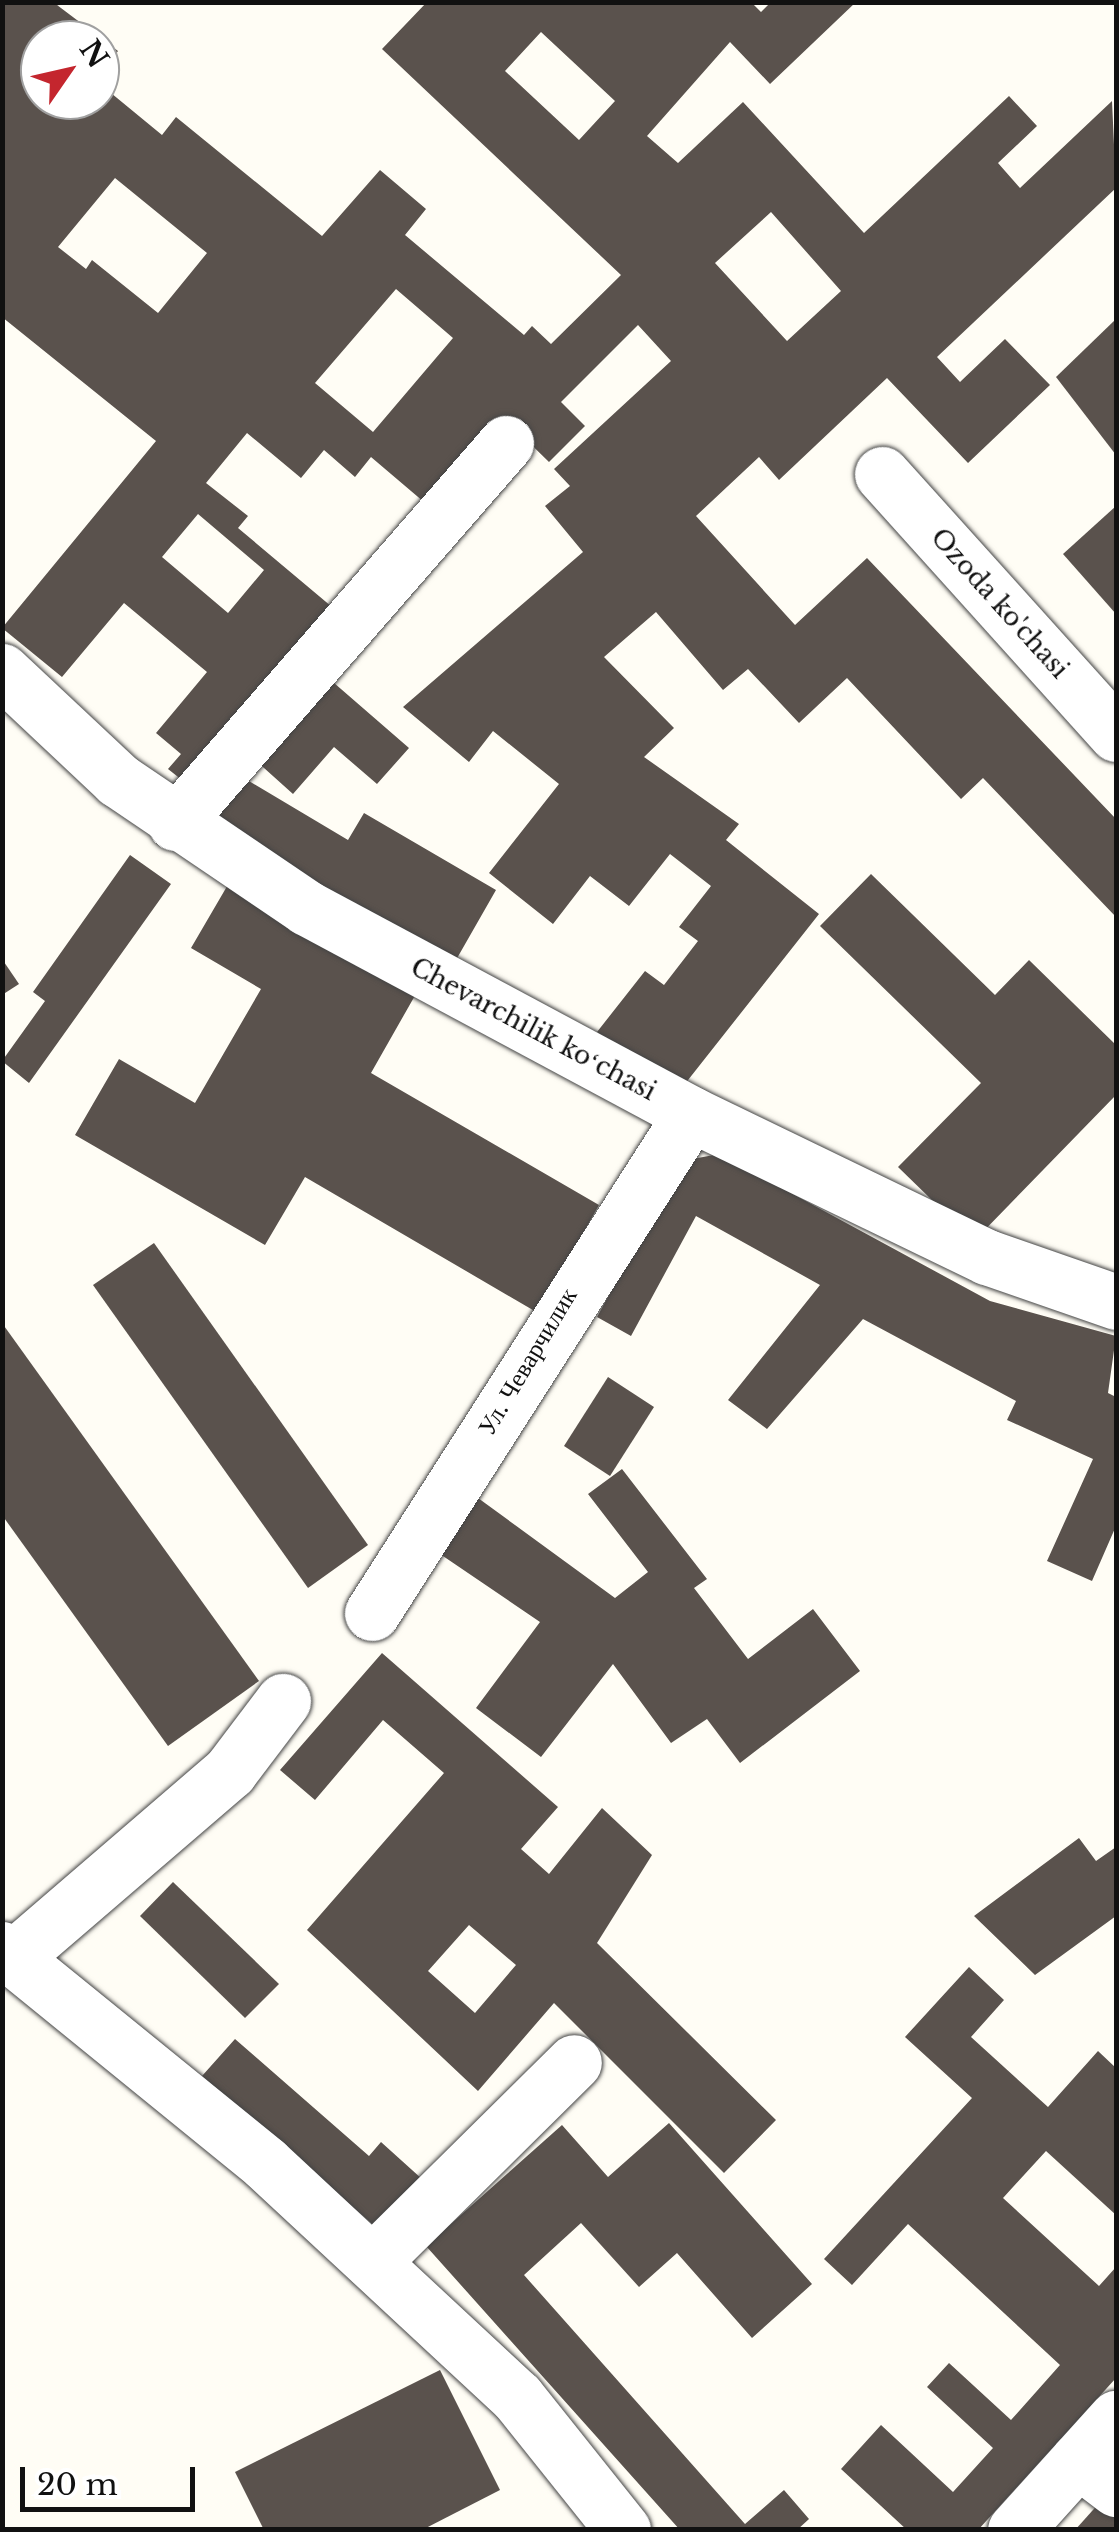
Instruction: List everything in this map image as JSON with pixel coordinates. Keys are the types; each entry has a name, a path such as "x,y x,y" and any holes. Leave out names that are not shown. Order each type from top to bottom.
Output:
{"street":[{"path":"175,824 506,443"},
{"name":"Ozoda ko'chasi","path":"882,474 1116,734"},
{"name":"Chevarchilik koʻchasi","path":"2,671 175,824 307,908 691,1114 987,1257 1116,1302"},
{"name":"Ул. Чеварчилик","path":"372,1613 691,1114"},
{"path":"283,1701 230,1770 8,1953 372,2262 518,2397 622,2530"},
{"path":"372,2262 574,2062"},
{"path":"1015,2530 1098,2474 1116,2418"}],"building":[{"path":"2,2 53,2 77,20 20,20 20,120 120,120 120,100 162,135 176,117 322,236 380,170 426,209 405,235 524,335 532,326 551,344 621,275 382,49 427,2 751,2 761,12 771,2 856,2 770,84 730,42 647,136 678,163 743,102 864,233 1009,96 1037,126 998,163 1020,188 1112,101 1116,188 937,357 960,382 1005,339 1050,385 968,463 887,378 779,480 759,457 696,516 795,625 867,558 1116,819 1116,917 983,778 961,799 847,678 799,723 748,669 723,690 656,612 604,657 674,728 644,757 739,824 726,840 819,914 677,1094 597,1032 645,971 664,985 698,941 679,927 711,886 670,854 629,906 590,876 553,924 489,873 559,784 493,731 469,762 403,707 583,552 545,506 570,486 554,469 671,361 638,325 561,402 585,426 549,462 505,419 431,508 371,457 355,477 324,450 301,478 247,433 206,483 248,516 238,528 338,612 192,788 168,769 181,754 156,733 207,672 124,603 62,677 2,628 156,441 2,317","holes":["541,32 615,101 579,140 505,71","115,178 207,253 158,313 92,260 86,269 58,247","771,212 841,291 787,341 715,263","396,289 453,338 373,432 315,383","198,514 264,570 228,613 162,557"]},
{"path":"1116,319 1116,455 1056,377"},
{"path":"1116,506 1116,614 1063,554"},
{"path":"326,676 409,748 377,784 334,747 293,794 254,759"},
{"path":"232,771 348,840 364,813 496,890 452,967 203,820"},
{"path":"130,855 171,884 29,1083 2,1061 45,1001 33,992"},
{"path":"871,874 995,995 1029,960 1116,1045 1116,1095 974,1241 898,1167 981,1083 820,926"},
{"path":"233,876 421,985 371,1073 599,1205 538,1313 305,1177 265,1245 75,1135 119,1059 195,1103 261,989 191,948"},
{"path":"2,959 19,984 2,995"},
{"path":"719,1154 990,1301 1116,1336 1108,1393 1116,1397 1116,1526 1092,1581 1047,1561 1093,1459 1007,1420 1016,1401 863,1319 767,1429 728,1400 820,1285 696,1216 631,1336 597,1317 682,1161"},
{"path":"154,1243 368,1545 308,1588 93,1285"},
{"path":"2,1323 259,1681 168,1746 2,1515"},
{"path":"608,1377 654,1407 610,1476 564,1446"},
{"path":"622,1469 707,1579 694,1588 748,1659 813,1609 860,1671 740,1763 707,1719 671,1743 613,1664 541,1757 476,1708 540,1622 440,1554 478,1498 615,1598 648,1572 588,1494"},
{"path":"382,1653 558,1807 521,1849 549,1874 602,1808 652,1855 597,1943 776,2120 724,2173 554,2003 478,2091 307,1930 444,1773 383,1720 315,1800 280,1770","holes":["469,1925 516,1965 475,2013 428,1971"]},
{"path":"1079,1838 1096,1861 1116,1847 1116,1916 1035,1975 974,1916"},
{"path":"173,1882 279,1984 245,2018 140,1916"},
{"path":"969,1967 1004,2000 971,2037 1048,2107 1098,2051 1116,2068 1116,2215 1046,2151 1003,2198 1099,2286 1116,2267 1116,2378 978,2530 907,2530 841,2469 881,2425 953,2492 993,2448 927,2387 949,2363 1011,2420 1060,2365 908,2224 852,2285 824,2259 972,2098 905,2037"},
{"path":"235,2039 369,2156 381,2142 422,2179 378,2229 202,2076"},
{"path":"669,2123 812,2284 752,2338 677,2253 639,2287 581,2223 524,2275 745,2524 784,2490 809,2519 797,2530 680,2530 426,2246 562,2125 608,2177"},
{"path":"440,2370 500,2490 422,2530 264,2530 235,2472"},
{"path":"1110,2491 1116,2530 1075,2530"}]}
